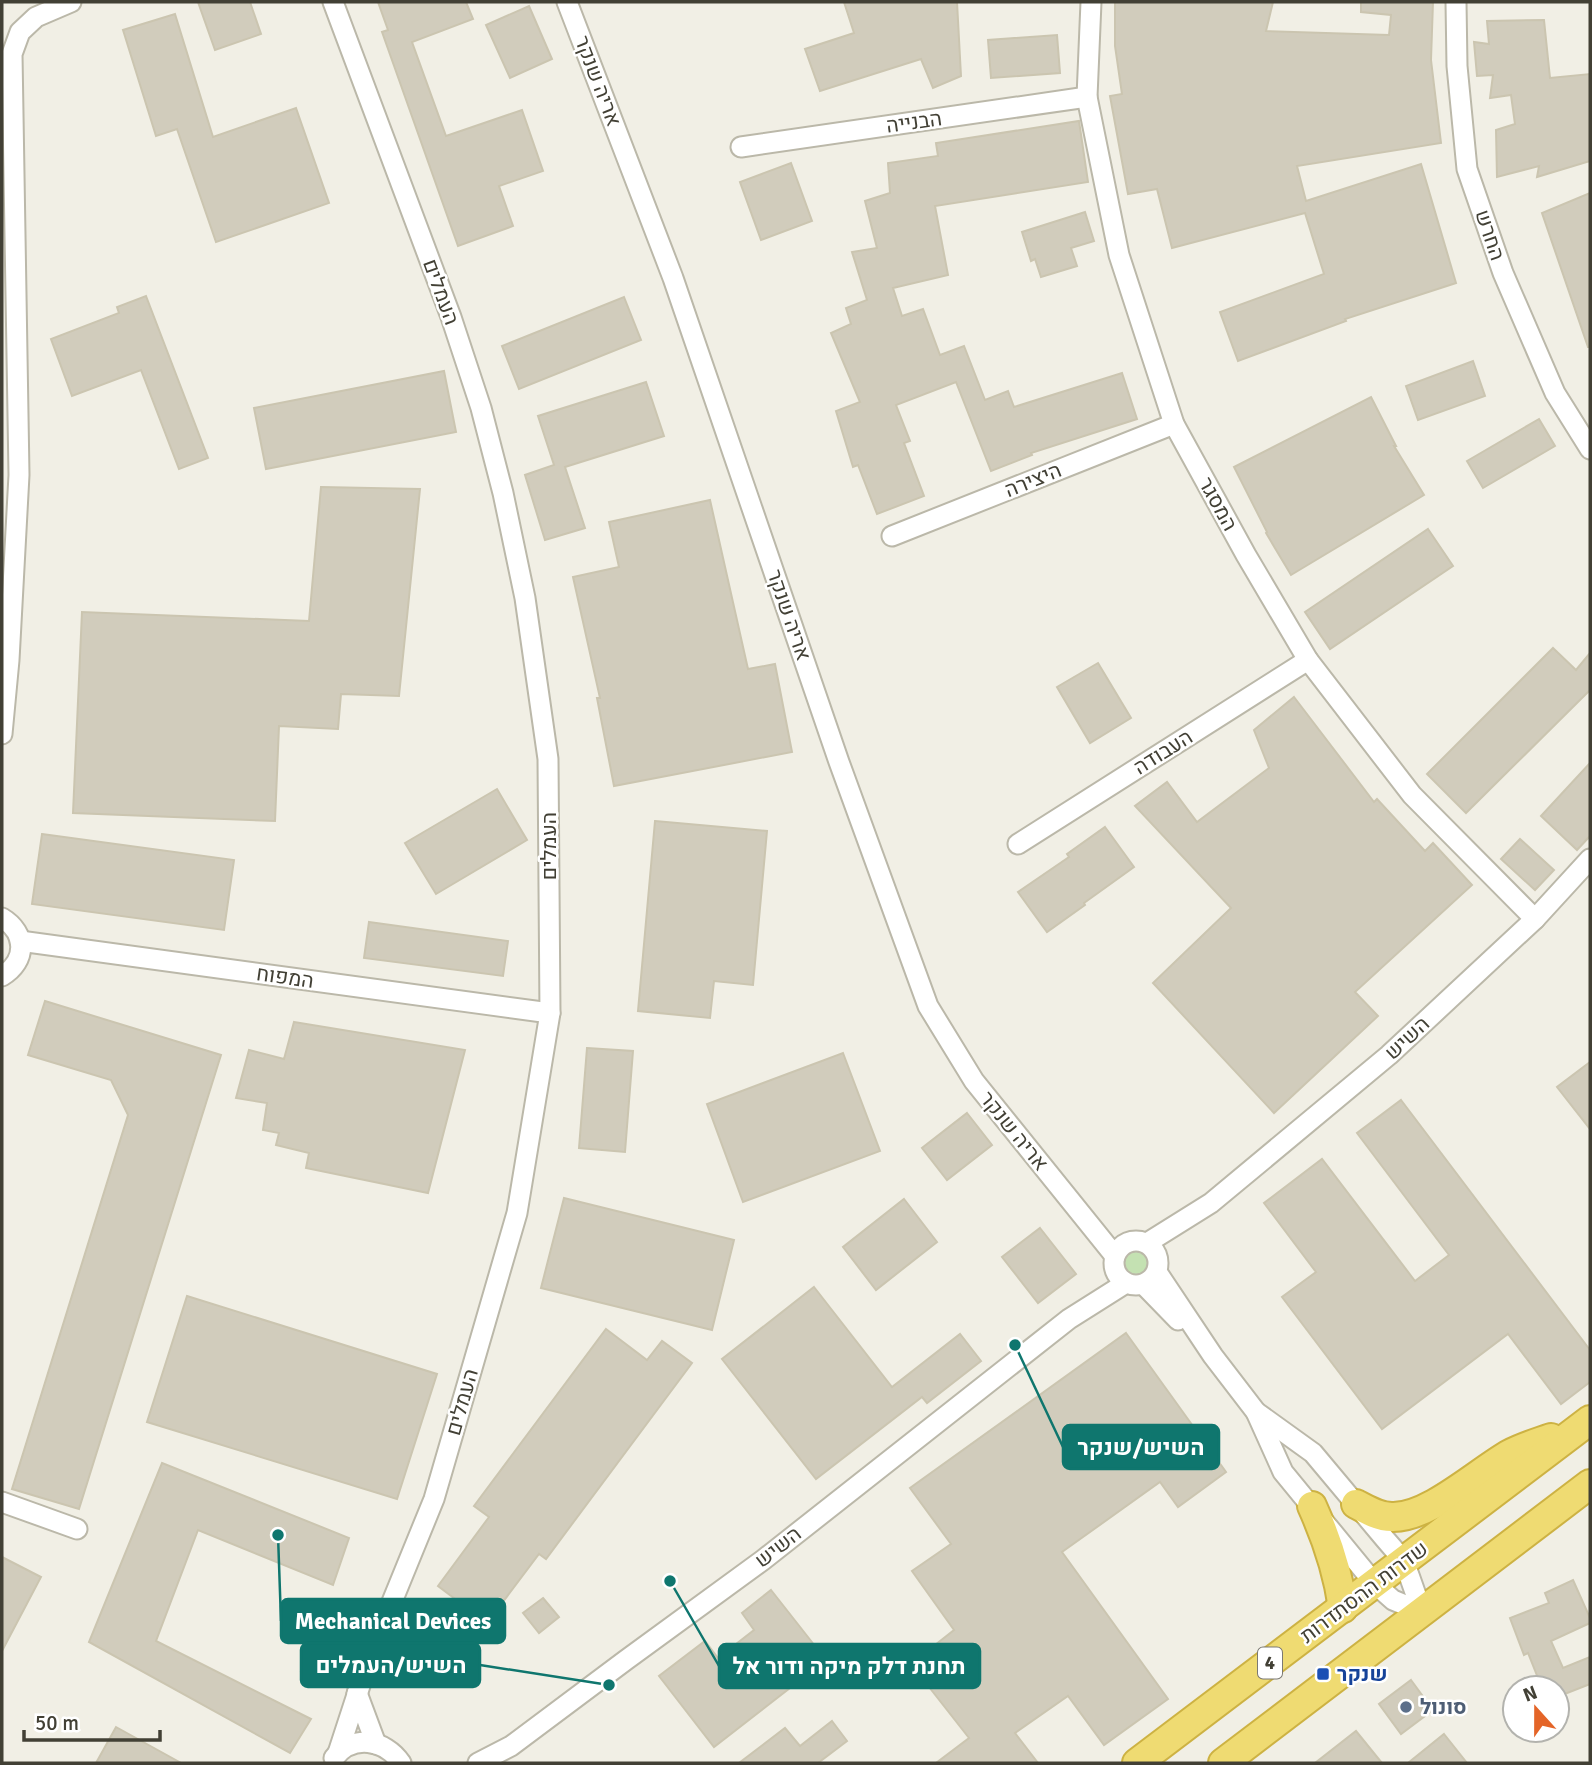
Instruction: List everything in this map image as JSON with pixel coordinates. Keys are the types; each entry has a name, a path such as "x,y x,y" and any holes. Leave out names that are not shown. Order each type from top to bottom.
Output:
{"highway":[{"path":"1356,1504 1383,1516 1409,1514 1426,1508 1513,1453 1585,1424"},
{"name":"שדרות ההסתדרות","path":"1137,1763 1585,1424"},
{"path":"1223,1763 1590,1483"},
{"path":"1312,1506 1335,1566 1343,1608"}],"street":[{"path":"2,734 9,660 19,475 12,54 20,32 36,17 71,2"},
{"name":"העמלים","path":"333,2 451,317 481,408 517,558 548,759 550,1013 517,1213 434,1499 369,1658 335,1758"},
{"name":"אריה שנקר","path":"567,2 673,278 834,749 928,1006 974,1081 1068,1198 1136,1263 1256,1412 1283,1472 1375,1584 1393,1600 1422,1612"},
{"name":"המסגר","path":"1091,2 1087,97 1119,255 1174,424 1308,660 1412,795 1535,919"},
{"name":"החרש","path":"1456,2 1457,66 1467,169 1503,273 1555,393 1590,449"},
{"name":"הבנייה","path":"741,146 1087,97"},
{"name":"היצירה","path":"892,536 1174,424"},
{"name":"העבודה","path":"1018,844 1308,660"},
{"name":"השיש","path":"478,1763 511,1746 763,1560 1069,1319 1389,1055 1535,919 1590,859"},
{"path":"2,918 17,931 21,951 18,961 3,979"},
{"name":"המפוח","path":"20,941 550,1013"},
{"name":"אריה שנקר","path":"1256,1412 1313,1453 1404,1561 1422,1612"},
{"path":"2,1502 77,1529"},
{"path":"357,1693 376,1744"},
{"path":"335,1758 354,1744 372,1742 385,1747 401,1763"}],"green space":[{"path":"1136,1248 1147,1252 1151,1263 1147,1274 1136,1278 1125,1274 1121,1263 1125,1252"}],"building":[{"path":"198,2 250,2 261,34 215,50"},
{"path":"378,2 466,2 473,19 412,42 446,136 522,110 543,171 499,186 513,226 458,246 382,32 388,30"},
{"path":"844,2 957,2 961,76 933,88 921,59 820,91 805,49 854,33"},
{"path":"1115,2 1273,2 1266,31 1389,35 1391,15 1361,12 1361,2 1433,2 1431,60 1441,143 1297,166 1306,201 1421,164 1456,283 1345,319 1346,321 1238,361 1220,312 1324,274 1305,213 1172,248 1157,189 1128,194 1110,96 1122,94 1115,46"},
{"path":"529,6 552,59 510,78 486,25"},
{"path":"175,14 213,137 296,108 329,203 216,242 177,129 156,136 123,30"},
{"path":"1544,20 1550,78 1590,74 1590,161 1537,177 1539,166 1497,177 1496,130 1515,124 1511,95 1490,98 1493,75 1477,76 1474,42 1489,44 1487,21"},
{"path":"1057,35 1060,73 991,78 988,40"},
{"path":"1079,121 1088,182 935,206 948,275 893,288 902,316 923,309 940,355 964,346 985,400 1008,391 1014,407 1122,373 1137,419 1031,453 1032,455 991,471 956,382 896,405 910,441 904,443 924,496 877,514 858,465 853,467 836,411 860,402 831,333 851,324 846,308 867,300 852,252 877,248 865,201 890,193 888,163 938,156 936,143"},
{"path":"791,163 812,221 761,240 740,182"},
{"path":"1590,193 1590,347 1588,347 1542,213"},
{"path":"1085,212 1094,241 1071,248 1077,266 1041,277 1035,259 1031,261 1022,232"},
{"path":"146,296 208,458 179,469 141,370 72,396 51,339 119,313 117,307"},
{"path":"624,297 641,340 519,389 502,346"},
{"path":"1473,361 1485,396 1418,420 1406,386"},
{"path":"444,371 456,432 266,469 254,408"},
{"path":"646,382 664,436 565,467 585,528 545,540 525,475 554,465 538,416"},
{"path":"1371,397 1394,446 1424,495 1291,575 1266,533 1234,467"},
{"path":"1539,419 1555,446 1483,488 1467,461"},
{"path":"321,487 420,489 399,696 341,694 338,729 279,726 275,821 73,813 82,612 309,621"},
{"path":"710,500 748,669 775,664 792,752 614,786 597,698 600,698 573,577 619,567 609,522"},
{"path":"1428,529 1453,566 1330,649 1305,612"},
{"path":"1553,648 1576,670 1590,653 1590,690 1466,813 1427,774"},
{"path":"1098,663 1131,718 1090,743 1057,687"},
{"path":"1294,697 1374,802 1377,799 1425,851 1433,843 1472,885 1355,992 1378,1016 1274,1113 1153,983 1231,908 1135,806 1167,782 1197,822 1269,768 1254,730"},
{"path":"1590,763 1590,836 1577,850 1541,816"},
{"path":"497,789 527,840 436,894 405,843"},
{"path":"655,821 767,831 753,985 714,981 710,1018 638,1011"},
{"path":"1105,827 1134,867 1047,932 1018,892 1069,857 1067,854"},
{"path":"42,834 234,860 224,930 32,904"},
{"path":"1520,839 1554,870 1535,890 1501,859"},
{"path":"369,922 508,941 503,976 364,958"},
{"path":"45,1001 221,1055 79,1509 12,1489 128,1115 111,1080 28,1055"},
{"path":"294,1022 465,1050 428,1193 306,1168 309,1153 276,1145 279,1133 263,1130 267,1103 236,1098 249,1050 284,1059"},
{"path":"587,1048 633,1051 625,1152 579,1148"},
{"path":"843,1053 880,1151 743,1202 707,1104"},
{"path":"1590,1062 1590,1129 1557,1087"},
{"path":"1401,1100 1590,1350 1590,1382 1561,1404 1508,1334 1382,1429 1282,1297 1316,1272 1264,1203 1322,1159 1415,1281 1449,1255 1357,1133"},
{"path":"967,1113 992,1145 947,1180 922,1148"},
{"path":"564,1198 734,1240 712,1330 541,1288"},
{"path":"904,1199 937,1242 876,1290 843,1247"},
{"path":"1040,1228 1076,1274 1038,1303 1002,1257"},
{"path":"814,1287 892,1387 960,1334 981,1361 927,1403 922,1397 816,1479 722,1359"},
{"path":"187,1296 437,1374 397,1499 147,1422"},
{"path":"606,1329 647,1360 662,1341 692,1363 546,1559 539,1554 487,1623 438,1586 489,1517 474,1506"},
{"path":"1126,1333 1226,1472 1178,1507 1160,1482 1062,1552 1168,1699 1104,1745 1068,1696 1015,1733 1038,1763 936,1763 969,1738 911,1664 954,1630 912,1571 951,1544 910,1488"},
{"path":"162,1463 349,1538 333,1585 198,1530 156,1641 311,1719 290,1753 89,1642"},
{"path":"2,1557 41,1577 2,1651"},
{"path":"1573,1580 1590,1618 1590,1623 1551,1641 1563,1668 1590,1657 1590,1684 1571,1691 1571,1674 1536,1674 1528,1653 1524,1655 1510,1618 1549,1603 1545,1593"},
{"path":"771,1590 826,1660 714,1747 659,1676 705,1641 718,1658 754,1630 742,1613"},
{"path":"543,1598 559,1617 539,1633 523,1613"},
{"path":"322,1615 349,1624 327,1681 301,1671"},
{"name":"סונול","path":"1411,1680 1433,1710 1401,1734 1379,1704"},
{"path":"832,1721 847,1741 818,1763 739,1763 785,1728 800,1746"},
{"path":"116,1727 181,1763 96,1763"},
{"path":"1356,1731 1382,1763 1315,1763"},
{"path":"1444,1734 1467,1763 1408,1763"}],"place":[{"name":"השיש/שנקר","path":"1015,1345"},
{"name":"Mechanical Devices","path":"278,1535"},
{"name":"תחנת דלק מיקה ודור אל","path":"670,1581"},
{"name":"שנקר","path":"1323,1674"},
{"name":"השיש/העמלים","path":"609,1685"},
{"name":"סונול","path":"1406,1707"}]}
